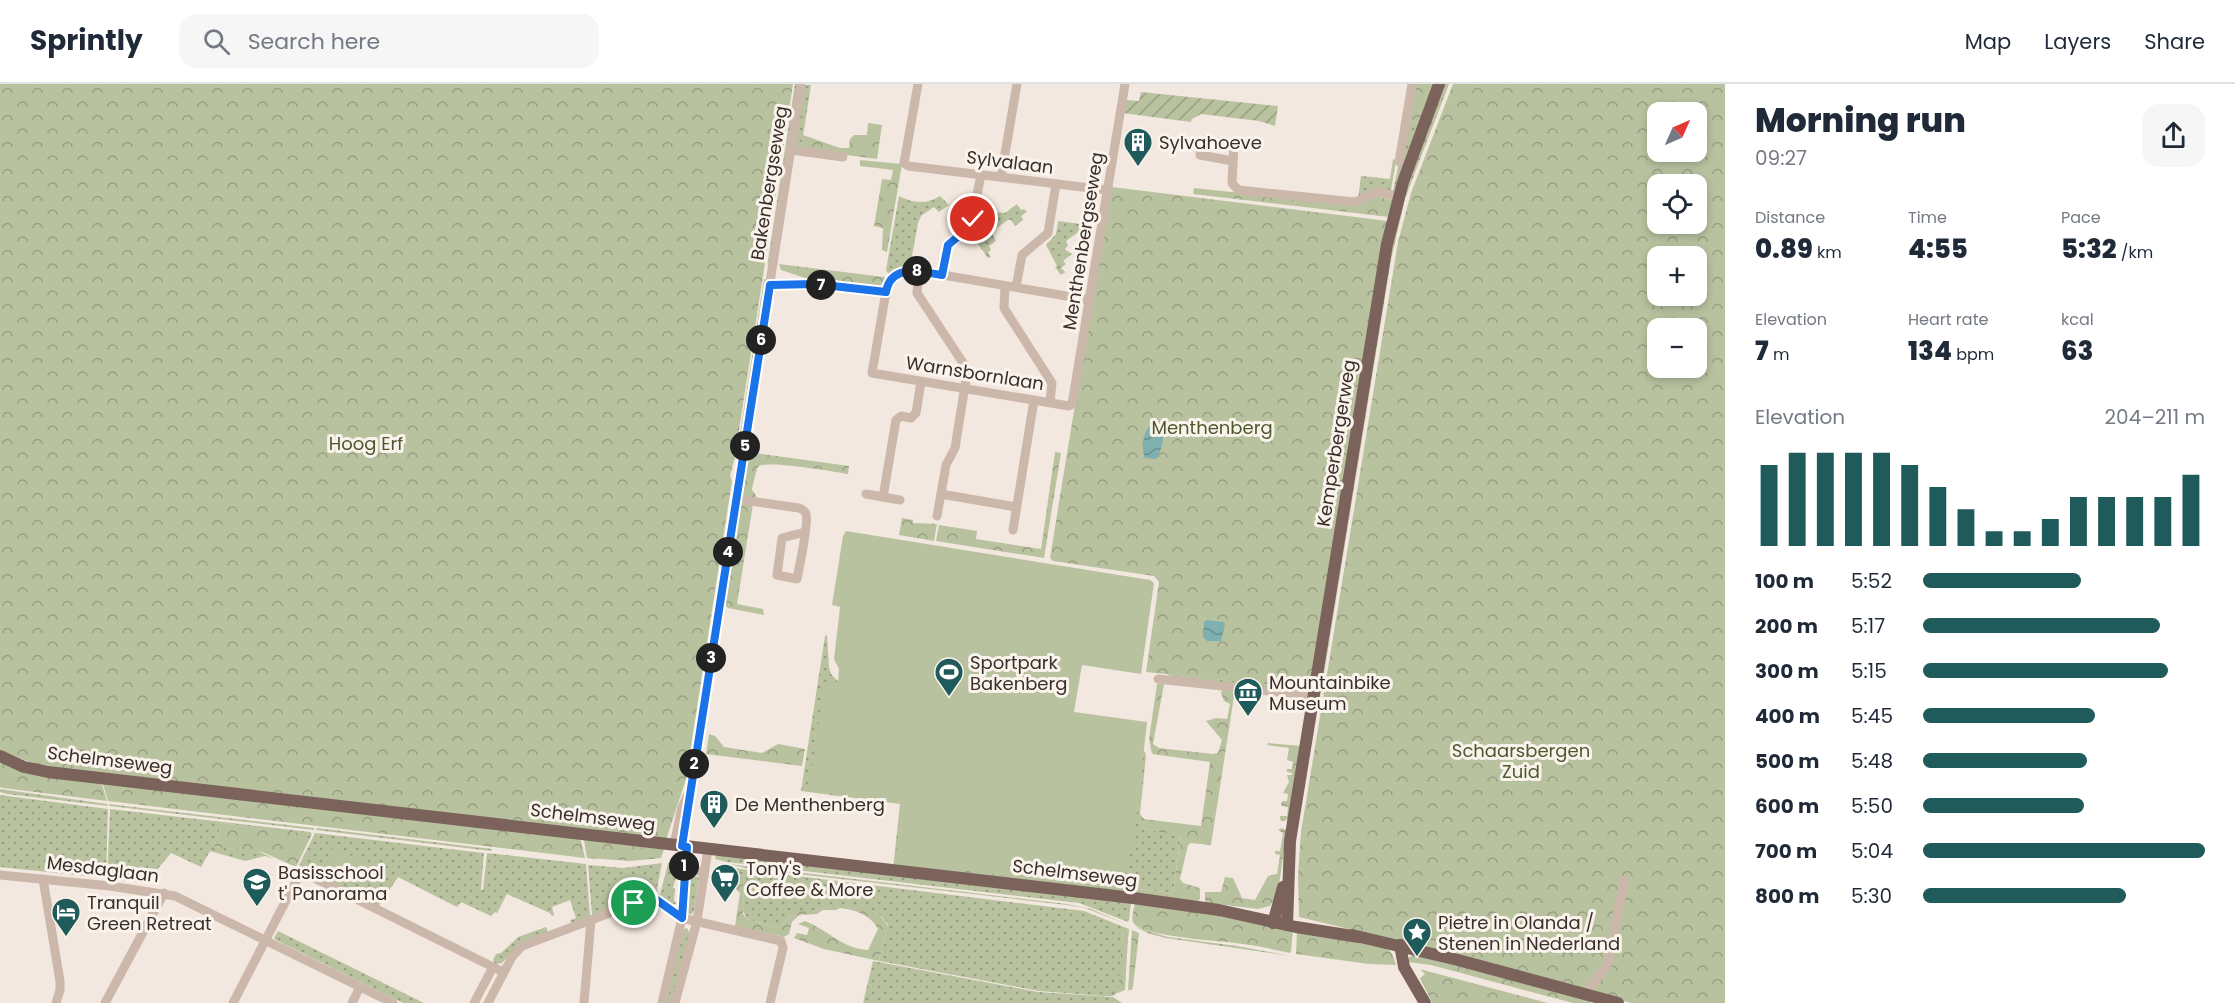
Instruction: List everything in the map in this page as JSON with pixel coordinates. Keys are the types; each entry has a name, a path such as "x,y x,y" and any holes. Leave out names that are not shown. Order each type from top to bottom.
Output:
{"main road":[{"name":"Kemperbergerweg","path":"1287,922 1287,868 1290,841 1387,244 1399,196 1439,84"},
{"name":"Schelmseweg","path":"0,756 24,767 48,772 1133,898 1219,910 1237,910 1400,945 1618,1003"},
{"name":"Kemperbergerweg","path":"1274,919 1287,868"},
{"path":"1400,945 1404,967 1425,1003"}],"street":[{"name":"Bakenbergseweg","path":"662,1003 682,918 684,874 681,846 682,807 690,789 801,84"},
{"name":"Sylvalaan","path":"918,84 904,163 908,166 1107,190"},
{"path":"1001,177 1017,84"},
{"name":"Menthenbergseweg","path":"1072,404 1125,84"},
{"path":"1399,162 1412,84"},
{"path":"791,150 843,157"},
{"path":"1233,161 1232,183 1238,189 1355,202 1377,192 1399,196"},
{"path":"942,275 948,245 971,224 981,175"},
{"path":"1016,287 1022,255 1048,233 1056,184"},
{"path":"770,285 815,284 886,292 889,283 907,270 1090,300"},
{"path":"919,271 917,292 967,369 966,389 955,448 946,465 937,516"},
{"path":"1005,286 1004,308 1052,383 1050,402"},
{"name":"Warnsbornlaan","path":"886,292 872,373 1069,406 1072,404"},
{"path":"883,497 896,420 901,416 911,418 914,416 921,382"},
{"path":"1013,530 1034,400"},
{"path":"866,494 900,500"},
{"path":"940,494 1017,507"},
{"path":"736,500 799,508 805,511 807,516 805,532 796,579 777,574 782,538 805,532"},
{"path":"1158,679 1313,696"},
{"path":"675,1003 696,921 708,849"},
{"path":"684,874 697,870 705,875"},
{"name":"Mesdaglaan","path":"0,875 164,893 185,901 393,1003"},
{"path":"233,1003 299,876 308,875 503,972"},
{"path":"43,879 60,981 56,1003"},
{"path":"1585,994 1608,964 1624,880"},
{"path":"105,1003 164,893"},
{"path":"488,1003 503,972 522,946 652,897 682,918 781,941 783,948 770,1003"},
{"path":"584,1003 591,920"},
{"path":"474,1003 493,967"},
{"path":"352,1003 360,987"}],"green space":[{"name":"Hoog Erf","path":"0,84 793,84 737,449 730,476 732,481 686,779 666,840 39,766 0,750"},
{"path":"795,84 798,84 770,263 767,267"},
{"path":"1414,84 1436,84 1420,123 1408,120"},
{"path":"1443,84 1449,84 1406,196 1403,195"},
{"name":"Schaarsbergen Zuid","path":"1453,84 1725,84 1725,1003 1631,1003 1452,954 1299,917 1298,875 1301,832 1398,242 1411,193"},
{"path":"806,85 811,85 801,149 794,147"},
{"path":"1141,92 1278,106 1275,126 1259,121 1201,114 1191,122 1123,113 1125,100 1139,101"},
{"path":"1408,120 1420,123 1396,191 1393,191"},
{"path":"868,123 882,125 877,159 801,149 803,135 840,148 849,148 850,139 854,135 867,135"},
{"path":"1393,159 1396,161 1391,190 1358,199 1361,176 1390,179"},
{"path":"860,160 902,164 887,252 882,250 883,228 874,226 882,179 891,180 893,170 860,166"},
{"name":"Menthenberg","path":"1112,187 1388,221 1310,689 1146,672 1159,582 1154,576 1053,561 1050,558"},
{"path":"1194,188 1355,205 1373,196 1394,200 1389,217 1193,194"},
{"path":"899,196 920,202 930,201 940,196 949,205 939,212 934,207 921,216 910,267 889,275 886,270"},
{"path":"1402,198 1405,199 1391,260 1320,698 1318,697 1384,280"},
{"path":"1017,204 1021,210 1024,209 1027,212 1021,216 1023,220 1015,226 1011,220 1008,220 991,232 996,241 989,246 991,250 988,252 991,257 988,258 970,233 977,222 979,210 1005,213"},
{"path":"1095,213 1093,230 1089,233 1084,228 1066,241 1068,246 1064,249 1072,254 1063,261 1066,264 1061,268 1065,272 1061,275 1046,245 1056,234 1058,221 1081,224"},
{"path":"779,264 887,278 880,286 805,278 781,270"},
{"path":"764,279 767,280 741,445 738,447"},
{"path":"1055,452 1061,453 1044,558 936,541 939,525 977,531 976,539 1041,549"},
{"path":"754,453 849,466 848,474 772,464 763,465 757,468 752,488 757,498 741,496 747,454"},
{"path":"739,504 753,504 737,604 763,609 764,615 728,608 724,604"},
{"path":"902,518 913,520 913,523 937,524 934,541 899,535"},
{"name":"Sportpark Bakenberg","path":"846,531 1150,580 1154,583 1141,674 1082,665 1074,712 1147,722 1135,829 1122,890 895,862 902,803 809,790 825,681 838,683 839,669 834,659 840,607 832,605 843,536"},
{"path":"827,635 831,674 924,772 919,863 894,860 900,804 801,791 825,636"},
{"path":"1168,674 1310,690 1307,692 1171,678"},
{"path":"1157,684 1164,684 1153,744 1159,748 1213,754 1218,753 1222,740 1206,721 1216,718 1227,719 1230,704 1224,701 1221,693 1223,689 1235,690 1211,845 1191,843 1188,845 1180,879 1183,883 1200,888 1200,899 1197,902 893,867 894,860 1173,893 1181,836 1142,829 1144,819 1201,826 1210,762 1152,754 1149,739"},
{"path":"709,734 715,736 724,747 762,753 778,744 805,749 802,766 706,754"},
{"path":"1268,743 1302,746 1288,821 1286,819 1281,821 1280,816 1287,816 1288,807 1281,806 1282,801 1287,801 1288,794 1283,793 1289,782 1287,775 1292,775 1287,772 1287,769 1292,769 1293,762 1287,760 1289,748 1267,745"},
{"path":"1142,751 1146,756 1140,814 1144,819 1142,829 1181,835 1173,893 1122,887"},
{"path":"0,762 101,781 107,801 0,787"},
{"path":"102,781 580,837 585,858 108,801"},
{"path":"0,789 107,804 108,806 7,794 0,792"},
{"path":"0,795 108,809 106,878 0,867"},
{"path":"109,804 314,828 314,830 110,806"},
{"path":"110,809 312,834 296,867 294,866 308,835 222,823 214,847 258,851 274,859 265,856 245,861 210,851 201,867 171,853 146,883 107,879"},
{"path":"222,823 309,834 294,866 262,852 214,847"},
{"path":"317,828 492,849 491,851 316,830"},
{"path":"1282,828 1286,830 1286,835 1278,893 1270,906 1258,909 1205,901 1205,892 1221,892 1225,877 1233,878 1242,898 1255,900 1268,876 1277,874 1280,855 1275,854 1275,851 1280,851 1283,833 1278,830"},
{"path":"315,833 484,853 481,890 483,890 487,853 586,864 590,916 571,923 570,920 576,918 570,900 552,907 554,915 552,916 550,913 507,894 497,913 491,916 461,902 457,907 398,877 378,907 300,868 299,865"},
{"path":"584,840 664,849 661,858 631,861 587,858"},
{"path":"334,847 376,868 368,885 323,864"},
{"path":"716,855 1131,903 1129,920 1128,922 1079,903 727,862 715,859"},
{"path":"677,861 673,888 675,888 674,901 676,903 674,905 660,895 668,863"},
{"path":"662,863 656,894 592,915 588,865 623,868"},
{"path":"729,864 1067,904 1091,909 1126,924 1085,908 1067,905 745,868"},
{"path":"716,866 1084,911 1129,929 1129,931 1123,930 1120,991 1113,996 1103,996 1039,991 879,961 888,925 874,912 855,906 835,906 793,915 779,928 747,919 743,911 744,875 713,870"},
{"path":"713,870 744,875 743,914 747,919 779,928 792,915 802,911 846,904 874,911 888,926 879,961 824,949 794,938 797,933 807,935 809,928 798,924 805,921 843,943 868,950 878,929 866,916 851,910 840,908 823,910 817,914 799,915 792,922 789,934 784,937 735,926 740,893 732,885 718,883"},
{"path":"689,875 699,877 694,911 691,915 686,912"},
{"path":"1135,903 1167,906 1293,930 1291,951 1290,953 1149,931 1138,927 1133,922"},
{"path":"546,927 548,932 508,956 502,963 495,964 493,960 496,954 501,953 518,937"},
{"path":"1135,927 1168,937 1291,956 1166,938"},
{"path":"687,928 690,934 673,1003 665,1003 684,929"},
{"path":"1123,929 1129,931 1125,990 1118,993"},
{"path":"1132,930 1139,933 1133,987 1132,990 1128,990"},
{"path":"1297,930 1382,946 1392,953 1396,965 1369,964 1296,954"},
{"path":"278,931 424,1003 403,1003 276,940 274,938"},
{"path":"1414,954 1591,999 1591,1003 1573,1003 1431,965 1408,962 1407,959"},
{"path":"873,961 1038,992 1113,997 1122,1003 863,1003"},
{"path":"1420,969 1548,1003 1432,1003 1420,978 1425,974"}],"water":[{"path":"1149,427 1161,428 1163,435 1160,452 1156,459 1145,458 1144,455 1144,437"},
{"path":"1207,620 1225,624 1221,641 1207,641 1203,637 1204,622"}],"place":[{"name":"Sylvahoeve","path":"1138,168"},
{"name":"Sportpark Bakenberg","path":"949,698"},
{"name":"Mountainbike Museum","path":"1248,718"},
{"name":"De Menthenberg","path":"714,830"},
{"name":"Tony's Coffee & More","path":"725,904"},
{"name":"Basisschool t' Panorama","path":"257,908"},
{"name":"Tranquil Green Retreat","path":"66,938"},
{"name":"Pietre in Olanda / Stenen in Nederland","path":"1417,958"}],"route":[{"path":"634,903 650,897 654,898 682,918 687,847 682,846 770,285 804,283 886,292 889,283 903,271 942,275 948,245 967,229 973,219"}]}
